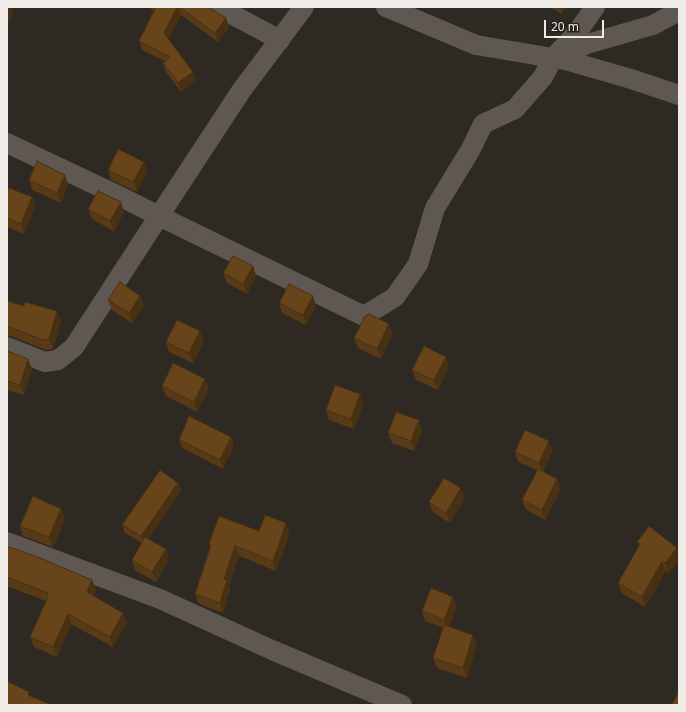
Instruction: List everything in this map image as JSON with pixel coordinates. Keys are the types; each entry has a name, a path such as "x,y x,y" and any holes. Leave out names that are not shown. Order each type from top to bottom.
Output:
{"street":[{"path":"218,7 280,40"},
{"path":"7,347 45,362 58,360 74,347 241,91 304,7"},
{"path":"386,7 476,45 565,60 631,79 679,95"},
{"path":"7,143 364,316 395,297 418,264 435,208 467,156 484,124 515,109 543,77 553,58 576,34 595,7"},
{"path":"553,58 587,44 653,25 679,11"},
{"path":"7,542 160,599 272,650 402,705"}],"building":[{"path":"156,7 177,7 164,33 193,72 178,83 163,63 170,57 139,41"},
{"path":"179,7 208,7 226,18 215,33"},
{"path":"118,149 144,162 133,182 108,170"},
{"path":"37,161 65,175 57,193 29,180"},
{"path":"9,188 32,197 21,224 7,218 7,192"},
{"path":"98,191 121,202 110,221 88,209"},
{"path":"233,256 253,266 243,284 223,273"},
{"path":"120,282 140,296 129,313 108,300"},
{"path":"289,284 313,296 303,315 279,303"},
{"path":"7,301 24,306 25,302 57,311 49,339 43,340 7,326"},
{"path":"369,314 389,324 377,349 354,338 365,316"},
{"path":"177,320 200,331 189,353 166,342"},
{"path":"424,346 446,357 434,380 412,370"},
{"path":"7,351 28,359 20,385 7,381"},
{"path":"173,363 205,379 194,402 162,386"},
{"path":"335,385 360,394 351,419 326,410"},
{"path":"396,412 419,420 411,441 388,433"},
{"path":"189,416 231,437 220,460 179,440"},
{"path":"525,430 549,441 539,463 515,452"},
{"path":"538,469 557,479 542,510 522,500"},
{"path":"160,470 178,483 141,536 122,525"},
{"path":"444,478 461,488 446,513 429,502"},
{"path":"33,496 61,509 49,537 20,526"},
{"path":"265,515 286,523 273,561 235,546 224,579 227,580 220,603 195,594 211,545 209,544 219,516 259,531"},
{"path":"649,526 677,548 665,563 662,561 642,597 618,583 640,544 637,542"},
{"path":"145,537 166,549 152,572 132,560"},
{"path":"7,547 40,558 92,580 87,592 123,613 110,637 68,614 53,647 30,637 47,599 48,593 7,577"},
{"path":"431,588 453,597 444,620 422,611"},
{"path":"444,625 473,635 463,668 433,658"},
{"path":"7,681 29,692 28,695 51,705 7,705"},
{"path":"679,691 679,705 672,705"}]}
